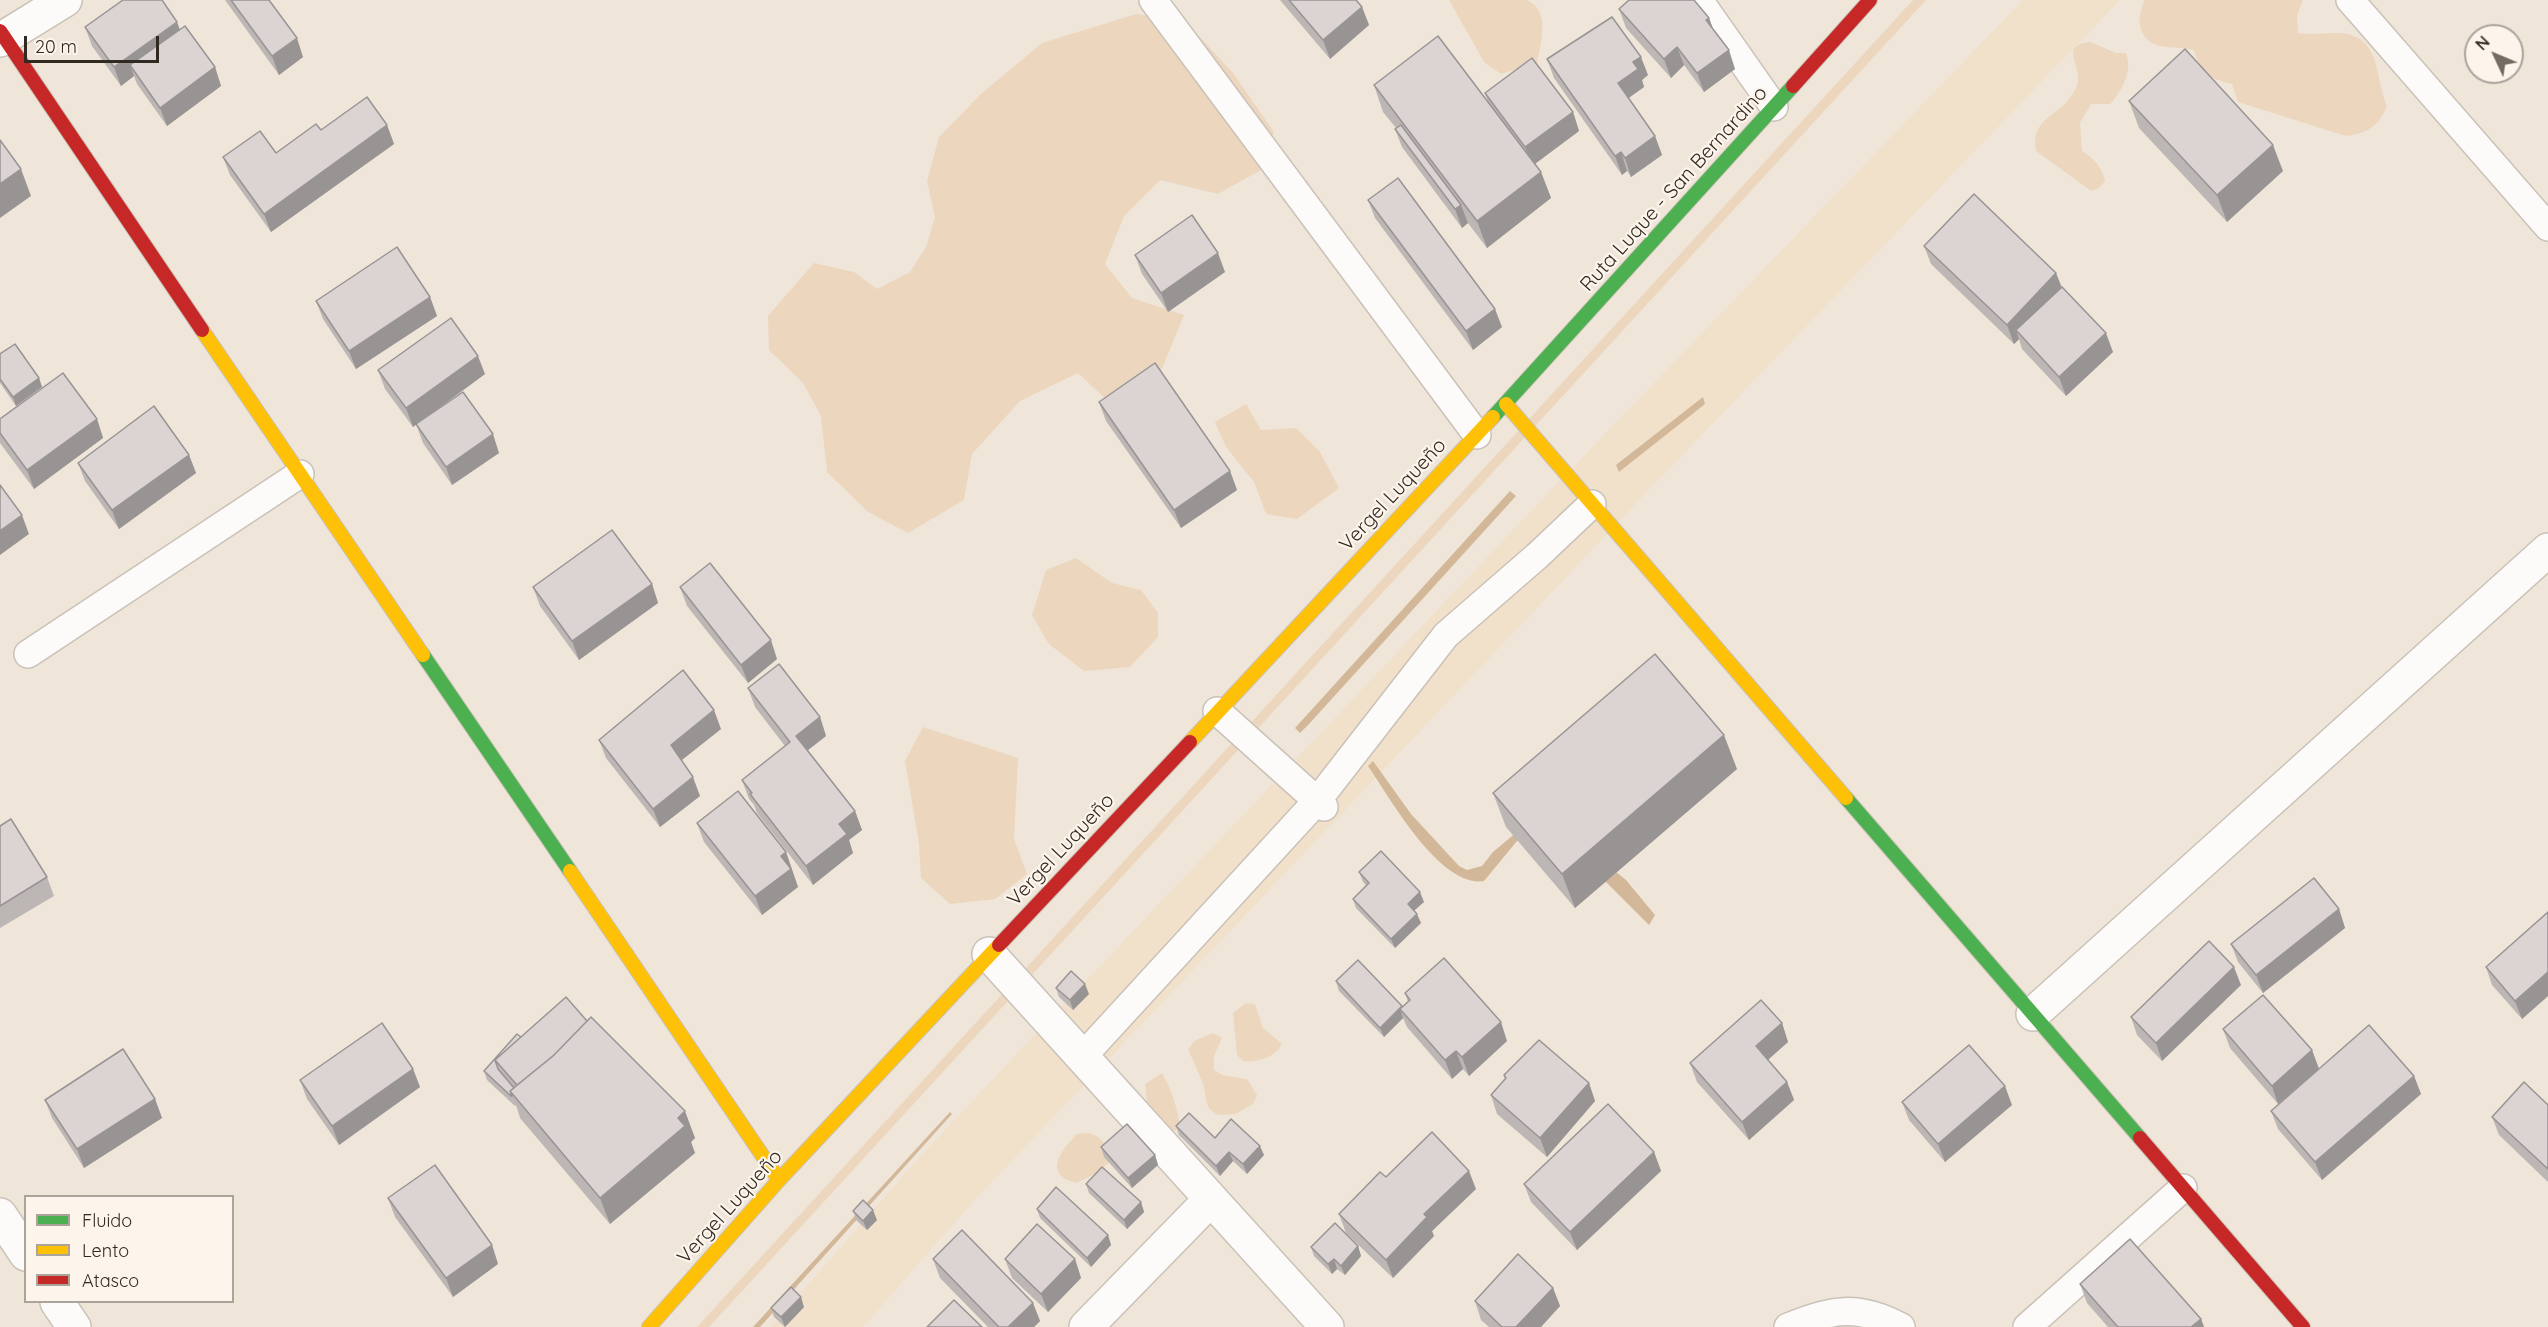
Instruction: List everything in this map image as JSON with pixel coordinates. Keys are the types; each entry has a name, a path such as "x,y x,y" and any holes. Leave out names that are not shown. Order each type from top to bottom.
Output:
{"street":[{"path":"65,0 1,36 779,1180"},
{"name":"Ruta Luque - San Bernardino","path":"1506,404 1870,0"},
{"path":"1506,404 2303,1327"},
{"name":"Vergel Luqueño","path":"649,1327 779,1180 1506,404"},
{"path":"2033,1014 2548,550"},
{"path":"989,954 1327,1327"},
{"path":"1086,1327 1211,1199"},
{"path":"0,1215 24,1251"},
{"path":"58,1303 74,1327"}],"lane":[{"path":"1153,0 1477,435"},
{"path":"1699,0 1774,107"},
{"path":"2350,0 2548,227"},
{"path":"28,654 300,474"},
{"path":"1083,1056 1320,804 1446,635 1537,556 1592,504"},
{"path":"1217,711 1320,804"},
{"path":"2027,1327 2183,1188"},
{"path":"1788,1327 1815,1316 1845,1310 1868,1313 1901,1327"}],"shaded area":[{"path":"1449,0 1527,0 1534,5 1542,19 1537,63 1501,74 1484,62"},
{"path":"1913,0 1926,0 709,1327 697,1327"},
{"path":"2023,0 2120,0 1665,473 970,1205 863,1327 771,1327 924,1152 1550,491"},
{"path":"2145,0 2303,0 2297,15 2298,33 2335,33 2350,35 2361,40 2369,48 2374,58 2387,106 2380,119 2371,128 2346,136 2238,102 2232,84 2217,80 2207,74 2200,65 2194,50 2156,45 2149,41 2140,25"},
{"path":"1136,14 1185,21 1233,73 1274,132 1261,170 1218,194 1160,180 1124,216 1105,264 1132,298 1184,315 1161,371 1110,403 1078,373 1020,401 972,454 964,500 908,533 868,512 827,472 821,416 803,383 769,350 768,316 814,263 854,272 877,289 910,272 926,247 935,217 927,181 939,137 981,94 1042,43"},
{"path":"2090,42 2116,53 2126,53 2128,60 2127,74 2119,93 2110,104 2091,104 2080,123 2082,151 2097,163 2105,181 2099,188 2091,191 2036,151 2035,140 2042,124 2067,102 2075,89 2078,79 2073,50 2076,46"},
{"path":"1703,397 1705,404 1619,472 1616,465"},
{"path":"1246,404 1261,430 1296,428 1320,452 1339,488 1297,519 1266,514 1254,482 1226,447 1215,422"},
{"path":"1510,491 1516,496 1300,733 1295,728"},
{"path":"1076,558 1112,583 1141,590 1158,613 1158,637 1130,667 1084,671 1049,644 1032,615 1046,570"},
{"path":"923,727 1018,758 1014,839 1027,874 995,899 950,904 921,878 919,844 905,761"},
{"path":"1373,761 1411,814 1459,866 1467,870 1482,866 1493,852 1524,826 1595,855 1626,880 1655,915 1649,925 1599,875 1536,836 1517,841 1484,881 1467,879 1450,870 1434,856 1403,818 1368,766"},
{"path":"1246,1003 1255,1004 1263,1028 1282,1044 1271,1056 1260,1060 1243,1061 1237,1055 1233,1013"},
{"path":"1213,1033 1222,1038 1214,1056 1214,1070 1222,1075 1247,1079 1257,1095 1253,1104 1235,1114 1220,1115 1208,1106 1201,1080 1188,1050 1194,1041"},
{"path":"1162,1073 1171,1092 1179,1120 1180,1127 1173,1132 1155,1127 1144,1113 1147,1104 1145,1084"},
{"path":"950,1112 952,1114 760,1327 753,1327"},
{"path":"1088,1133 1097,1136 1111,1150 1111,1161 1095,1174 1076,1183 1060,1174 1057,1168 1058,1161 1065,1147 1077,1134"}],"building":[{"path":"123,0 162,0 177,22 114,67 85,27"},
{"path":"231,0 269,0 297,38 272,56"},
{"path":"1289,0 1356,0 1362,7 1323,40"},
{"path":"1629,0 1694,0 1709,18 1706,20 1729,50 1697,73 1677,47 1664,59 1619,9"},
{"path":"1612,17 1641,57 1633,62 1638,69 1618,83 1655,136 1625,158 1621,152 1615,156 1547,59"},
{"path":"185,26 215,67 160,108 130,65"},
{"path":"1438,36 1541,172 1477,221 1374,85"},
{"path":"2185,49 2273,145 2217,195 2129,101"},
{"path":"1532,58 1573,112 1525,147 1485,93"},
{"path":"367,97 387,125 264,214 223,157 260,131 276,153 316,124 321,130"},
{"path":"1401,125 1461,205 1455,209 1395,129"},
{"path":"0,140 21,169 0,184"},
{"path":"1398,178 1495,309 1466,331 1368,200"},
{"path":"1974,194 2056,273 2007,325 1924,246"},
{"path":"1192,215 1218,253 1161,293 1135,255"},
{"path":"397,247 430,297 349,351 316,301"},
{"path":"2062,287 2106,333 2059,377 2016,330"},
{"path":"451,318 478,356 406,408 378,370"},
{"path":"15,344 39,378 13,397 0,379 0,354"},
{"path":"1155,363 1230,471 1174,510 1099,402"},
{"path":"63,373 97,419 27,470 0,433 0,419"},
{"path":"463,392 493,434 446,467 416,424"},
{"path":"154,406 189,455 112,510 78,463"},
{"path":"0,485 22,515 0,531"},
{"path":"612,530 652,584 572,641 533,587"},
{"path":"710,563 771,640 741,665 680,587"},
{"path":"1655,654 1724,735 1562,874 1493,793"},
{"path":"779,664 820,717 796,736 855,811 839,824 847,834 806,866 750,794 752,793 742,780 790,742 748,688"},
{"path":"683,670 714,710 671,745 693,777 653,809 599,740"},
{"path":"738,791 786,852 781,856 791,869 755,896 697,823"},
{"path":"11,819 47,877 0,906 0,826"},
{"path":"1381,851 1420,892 1408,904 1417,914 1391,939 1353,899 1369,883 1359,872"},
{"path":"2314,878 2339,909 2256,975 2231,944"},
{"path":"2548,912 2548,972 2515,1001 2486,967"},
{"path":"2209,941 2234,967 2156,1043 2131,1017"},
{"path":"1444,958 1501,1022 1462,1057 1456,1051 1445,1060 1400,1009 1410,1000 1405,993"},
{"path":"1358,960 1402,1006 1380,1028 1336,981"},
{"path":"1071,971 1085,984 1070,1000 1056,988"},
{"path":"2263,995 2312,1050 2272,1086 2223,1029"},
{"path":"566,997 587,1021 554,1055 517,1085 495,1060"},
{"path":"1761,1000 1782,1023 1756,1046 1787,1082 1742,1122 1690,1063"},
{"path":"591,1017 685,1111 678,1118 685,1126 600,1198 510,1091 553,1056"},
{"path":"382,1023 413,1069 332,1126 300,1080"},
{"path":"2369,1025 2414,1076 2315,1162 2271,1111"},
{"path":"517,1034 521,1037 495,1060 498,1069 514,1088 510,1091 511,1096 484,1071"},
{"path":"1539,1040 1589,1083 1540,1138 1491,1095 1506,1078 1504,1075"},
{"path":"1969,1045 2005,1086 1938,1144 1902,1102"},
{"path":"123,1049 155,1099 77,1149 45,1100"},
{"path":"2524,1082 2548,1105 2548,1169 2492,1117"},
{"path":"1608,1104 1654,1152 1570,1232 1524,1184"},
{"path":"1189,1113 1215,1138 1231,1119 1260,1146 1243,1164 1229,1152 1216,1166 1176,1126"},
{"path":"1127,1124 1155,1155 1128,1178 1101,1147"},
{"path":"1432,1132 1469,1171 1424,1214 1427,1217 1386,1260 1339,1214 1380,1172 1386,1177"},
{"path":"435,1165 492,1245 446,1278 388,1198"},
{"path":"1102,1167 1141,1202 1124,1220 1086,1184"},
{"path":"1056,1187 1108,1235 1087,1258 1037,1209"},
{"path":"863,1200 873,1210 863,1221 853,1211"},
{"path":"1335,1223 1358,1246 1341,1266 1334,1259 1328,1264 1311,1247"},
{"path":"1037,1224 1075,1259 1041,1294 1005,1259"},
{"path":"962,1230 1033,1303 1008,1327 999,1327 933,1259"},
{"path":"2130,1239 2201,1319 2191,1327 2118,1327 2080,1284"},
{"path":"1518,1254 1553,1288 1516,1327 1502,1327 1475,1301"},
{"path":"791,1287 801,1297 781,1317 771,1308"},
{"path":"954,1300 982,1327 927,1327"}],"traffic: fast":[{"path":"1493,417 1793,86"},
{"path":"423,655 570,871"},
{"path":"1846,798 2140,1138"}],"traffic: slow":[{"path":"202,330 423,655"},
{"path":"1506,404 1846,798"},
{"path":"1190,742 1493,417"},
{"path":"570,871 779,1180"},
{"path":"649,1327 779,1180 999,945"}],"traffic: jam":[{"path":"1793,86 1870,0"},
{"path":"0,31 202,330"},
{"path":"999,945 1190,742"},
{"path":"2140,1138 2303,1327"}]}
